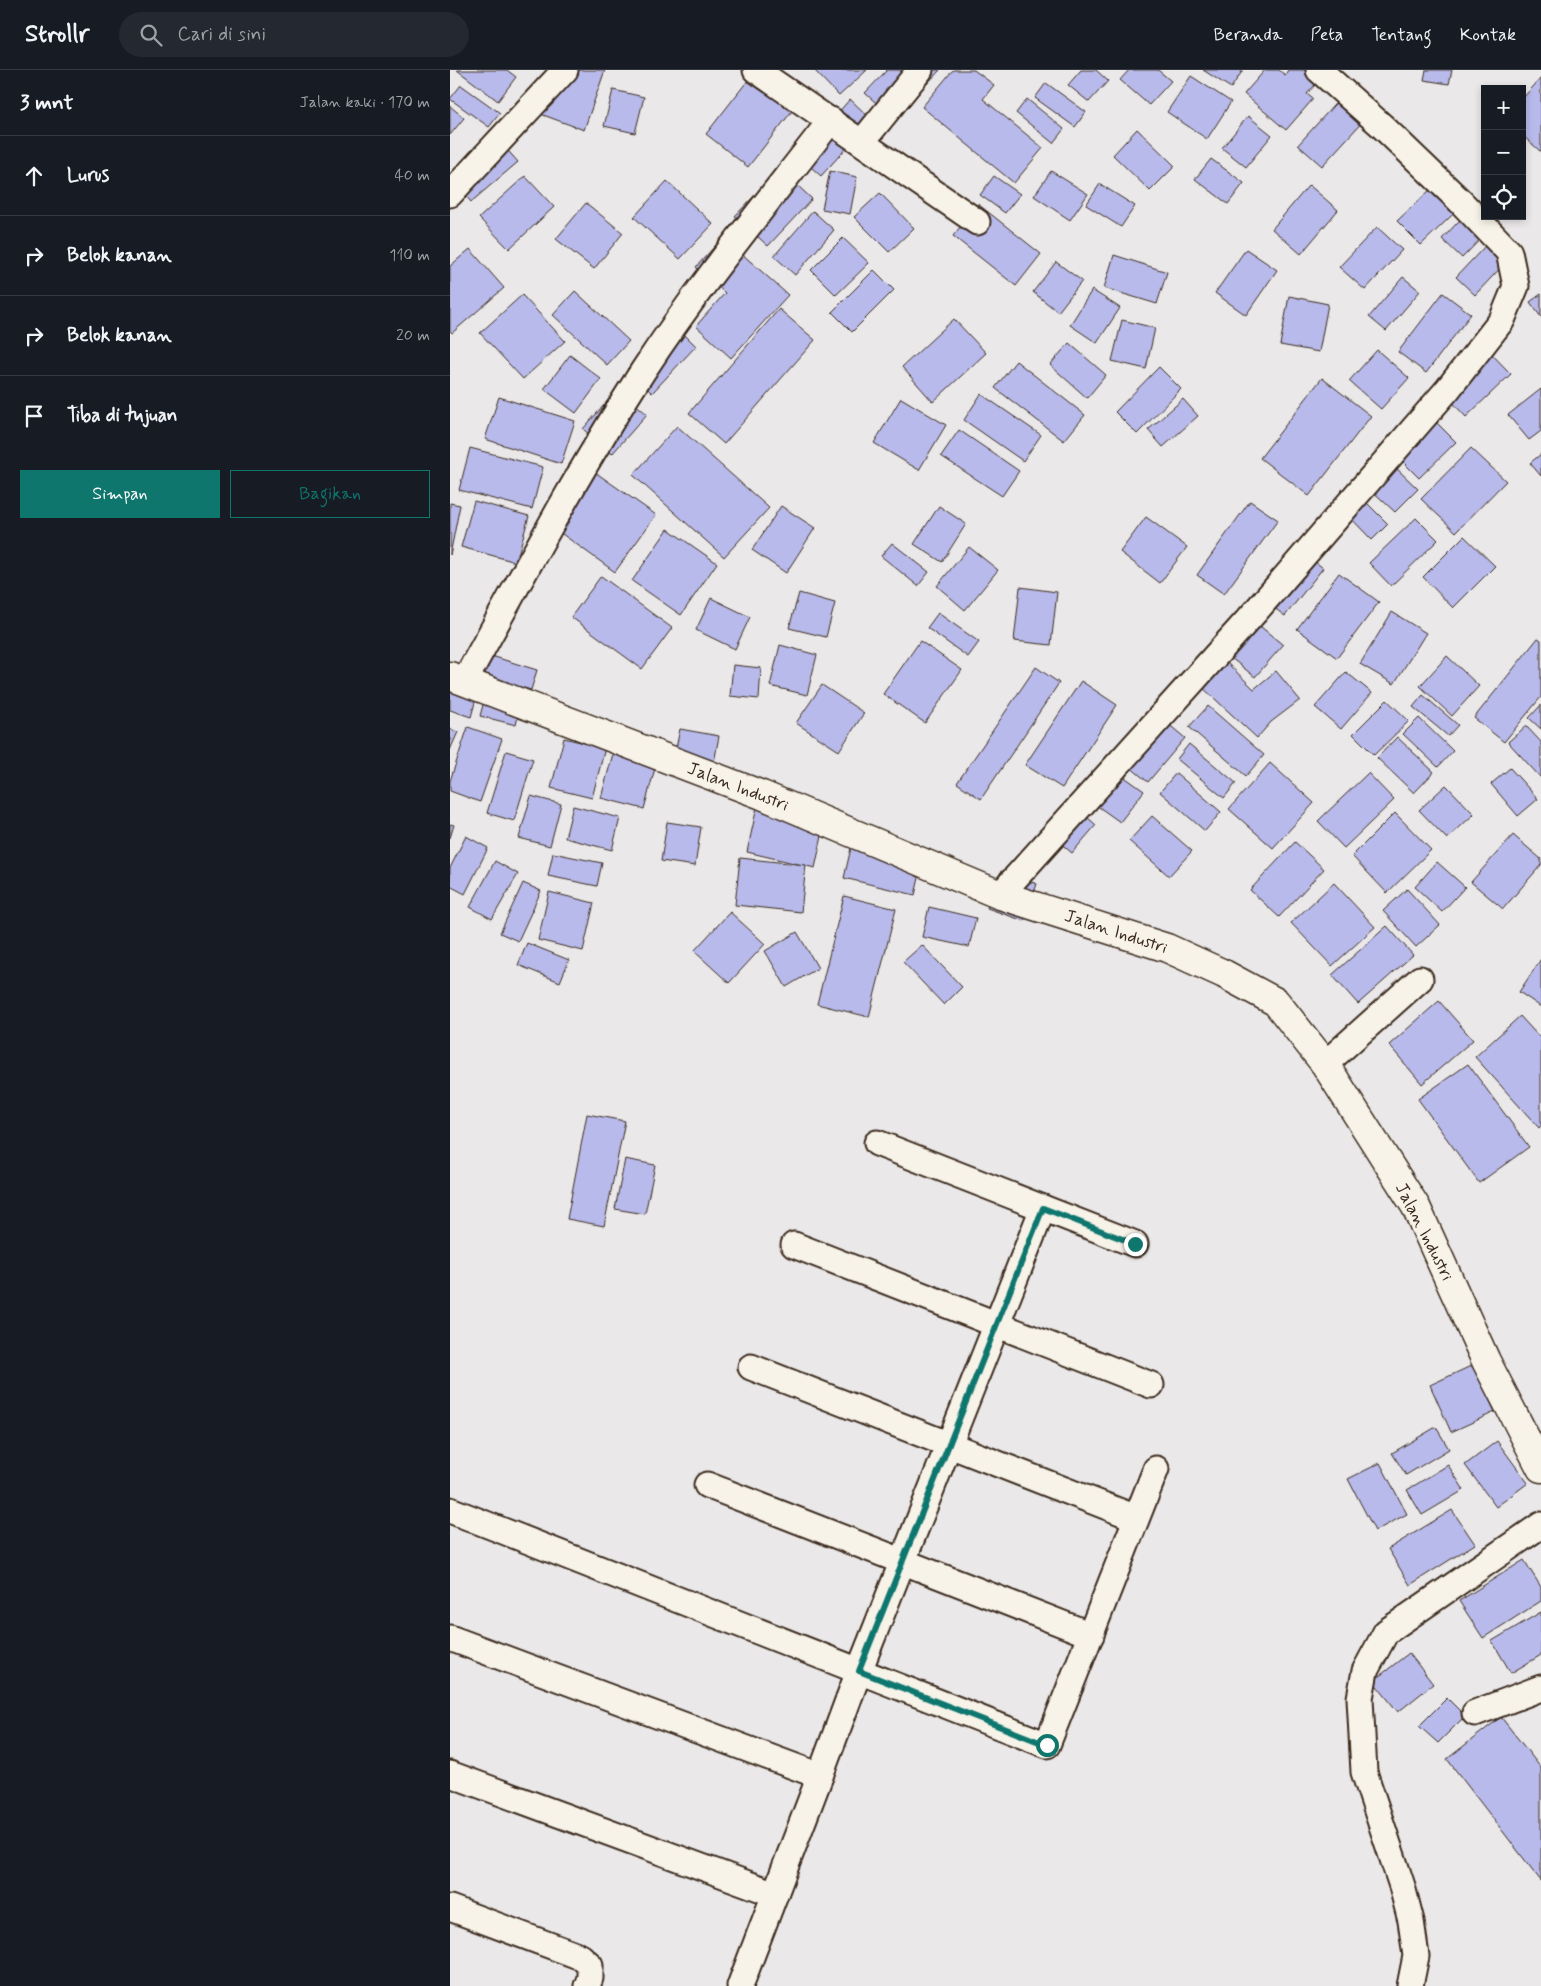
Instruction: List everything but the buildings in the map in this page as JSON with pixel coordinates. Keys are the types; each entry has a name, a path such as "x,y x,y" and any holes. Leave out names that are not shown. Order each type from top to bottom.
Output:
{"main road":[{"name":"Jalan Industri","path":"457,679 762,795 1000,895 1167,948 1224,974 1276,1002 1325,1064 1416,1207 1486,1361 1541,1468"}],"street":[{"path":"450,194 565,70"},
{"path":"756,70 978,222"},
{"path":"862,142 920,70"},
{"path":"1000,895 1249,619 1441,396 1502,320 1516,286 1509,252 1460,201 1382,126 1319,70"},
{"path":"457,679 592,452 644,369 716,268 831,120"},
{"path":"1325,1064 1420,979"},
{"path":"877,1143 1135,1244"},
{"path":"740,1986 859,1671 1043,1208"},
{"path":"794,1245 1151,1385"},
{"path":"751,1367 1136,1518"},
{"path":"450,1510 1047,1745 1156,1469"},
{"path":"707,1484 1091,1635"},
{"path":"1410,1986 1416,1956 1411,1921 1402,1886 1364,1772 1360,1698 1365,1671 1386,1632 1541,1525"},
{"path":"450,1638 820,1776"},
{"path":"1475,1713 1541,1688"},
{"path":"450,1774 776,1894"},
{"path":"450,1908 581,1957 590,1965 590,1978 587,1986"}],"route":[{"path":"1047,1745 859,1671 1043,1208 1135,1244"}]}
